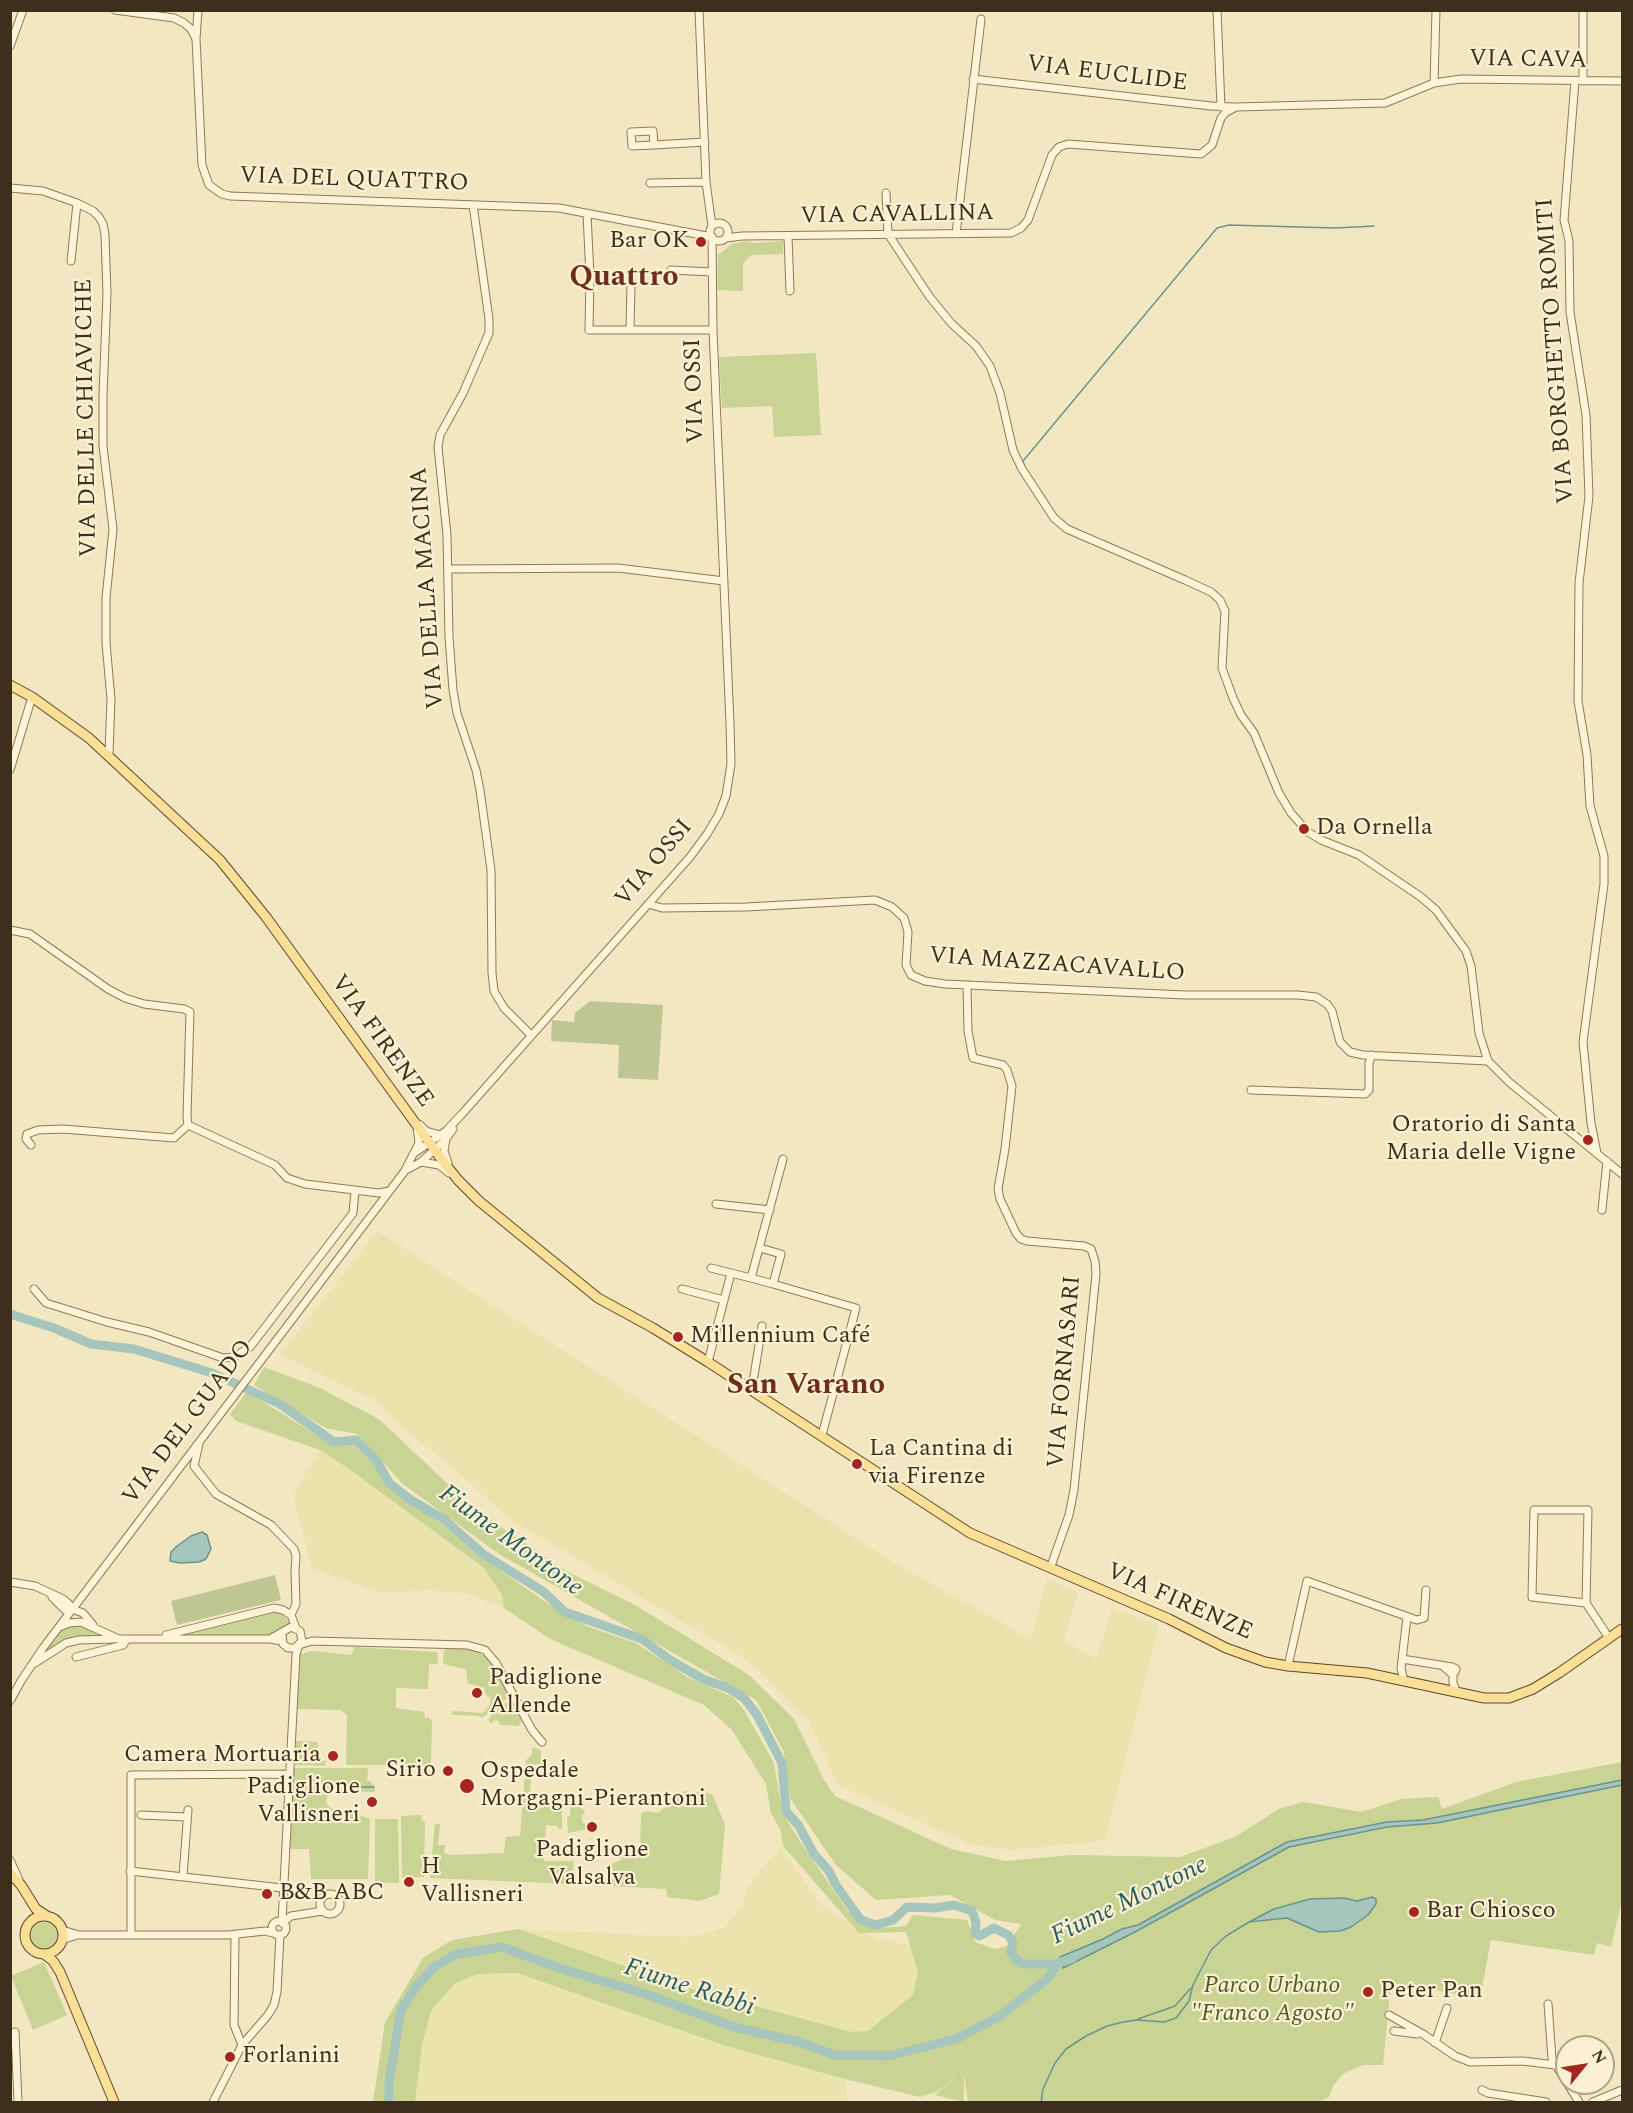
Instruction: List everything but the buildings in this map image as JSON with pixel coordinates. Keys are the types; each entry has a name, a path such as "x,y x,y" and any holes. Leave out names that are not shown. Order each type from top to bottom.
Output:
{"main road":[{"name":"VIA FIRENZE","path":"10,685 32,697 109,754 220,860 266,917 432,1146 458,1180 479,1200 598,1298 708,1362 970,1533 1052,1566 1247,1656 1288,1666 1367,1673 1457,1693 1499,1699 1522,1694 1547,1681 1623,1629"},
{"path":"10,1874 21,1885 36,1909 56,1921 60,1939 63,1979"},
{"path":"10,1874 28,1905 31,1922"},
{"path":"47,1916 41,1916 31,1922 26,1931 27,1942 34,1951 44,1954 53,1961 63,1979 114,2103"},
{"path":"44,1954 60,1939"}],"street":[{"path":"10,46 23,10"},
{"path":"115,10 174,18 184,22 196,39"},
{"name":"VIA DEL QUATTRO","path":"198,10 196,39 202,165 209,185 215,190 230,196 559,208 700,234 711,232 717,223 725,226"},
{"name":"VIA OSSI","path":"432,1146 443,1137 707,834 726,796 731,764 713,330 713,253 706,182 699,10"},
{"path":"1217,10 1221,107"},
{"path":"1236,107 1385,104 1434,83 1436,10"},
{"name":"VIA BORGHETTO ROMITI","path":"1583,10 1579,81 1564,220 1569,241 1570,312 1586,415 1589,496 1580,583 1578,701 1587,755 1590,806 1604,856 1604,884 1583,1042 1591,1123 1597,1153"},
{"path":"956,234 981,20"},
{"name":"VIA EUCLIDE","path":"974,79 1236,107"},
{"name":"VIA CAVA","path":"1434,83 1461,79 1623,81"},
{"name":"VIA CAVALLINA","path":"724,239 741,236 998,235 1011,233 1021,228 1028,220 1052,154 1059,147 1077,144 1201,154 1212,145 1225,112 1236,107"},
{"path":"654,145 705,142"},
{"path":"650,183 706,182"},
{"name":"VIA DELLE CHIAVICHE","path":"10,188 43,191 77,203 99,217 105,235 107,294 103,395 104,446 113,529 106,598 105,643 111,699 109,754"},
{"path":"886,193 888,234 944,314 976,346 990,366 1000,393 1013,450 1022,469 1054,518 1067,529 1211,592 1220,600 1225,611 1222,668 1241,715 1254,733 1291,813 1314,836 1359,855 1421,897 1436,910 1466,951 1471,966 1479,1033 1488,1061 1509,1082 1623,1174"},
{"name":"VIA DELLE CHIAVICHE","path":"71,261 77,203"},
{"name":"VIA DELLA MACINA","path":"473,205 489,333 464,393 440,435 438,447 449,569 449,637 457,713 476,770 491,870 494,991 504,1008 531,1035"},
{"path":"709,208 713,216 725,226 724,239 713,253"},
{"path":"588,214 589,330 713,330"},
{"name":"VIA CAVALLINA","path":"725,226 741,236"},
{"path":"711,232 716,240 724,239"},
{"path":"788,236 790,291"},
{"path":"671,270 712,272"},
{"path":"630,330 631,284"},
{"path":"449,569 618,568 724,581"},
{"path":"10,770 32,697"},
{"name":"VIA MAZZACAVALLO","path":"648,904 662,908 746,907 875,900 892,907 904,918 908,932 906,965 911,975 925,981 967,985 1185,994 1316,997 1327,1004 1332,1011 1340,1042 1350,1052 1488,1061"},
{"path":"10,930 30,934 108,989 125,998 144,1004 184,1009 190,1012 188,1125"},
{"name":"VIA FORNASARI","path":"967,985 970,1052 973,1058 1003,1065 1012,1086 998,1190 1016,1233 1021,1239 1027,1241 1084,1246 1091,1249 1095,1261 1096,1274 1074,1490 1069,1515 1052,1566"},
{"path":"1251,1090 1365,1094 1369,1090 1369,1063 1372,1055"},
{"path":"416,1122 426,1131 443,1137 446,1159 458,1180"},
{"name":"VIA DEL GUADO","path":"10,1701 31,1666 71,1610 404,1173 416,1152 419,1136 416,1122"},
{"path":"31,1145 26,1139 27,1134 38,1130 63,1129 174,1138 188,1125"},
{"path":"188,1125 275,1166 287,1178 305,1184 355,1191 379,1193 389,1191"},
{"name":"VIA DEL GUADO","path":"416,1152 432,1146"},
{"name":"VIA DEL GUADO","path":"404,1173 421,1162 432,1146"},
{"path":"751,1278 783,1159"},
{"path":"1602,1210 1607,1161"},
{"path":"421,1162 439,1165 458,1180"},
{"name":"VIA DEL GUADO","path":"34,1289 46,1303 149,1332 223,1358 234,1357 250,1347 353,1213 355,1191"},
{"path":"716,1204 770,1210"},
{"path":"760,1248 781,1254 773,1284"},
{"path":"711,1268 856,1308 822,1435"},
{"path":"708,1362 731,1274"},
{"path":"682,1289 724,1300"},
{"path":"749,1388 754,1376 762,1326"},
{"path":"200,1441 194,1466 216,1494 271,1524 294,1549 296,1604 293,1622 285,1629 281,1637"},
{"path":"1586,1602 1532,1596 1534,1510 1588,1510 1586,1602 1609,1638"},
{"path":"1288,1666 1306,1581 1417,1620 1424,1618 1426,1590"},
{"path":"10,1582 35,1586 61,1602 68,1603 71,1610 78,1611 83,1620 94,1627 123,1639"},
{"path":"61,1602 85,1593"},
{"path":"83,1620 85,1593"},
{"path":"57,1629 61,1616 61,1602"},
{"path":"158,1638 274,1608 284,1610 300,1631 289,1774 282,1912 277,1927 276,1999 268,2015 242,2045 213,2103"},
{"path":"1404,1681 1401,1668 1407,1617"},
{"path":"57,1629 83,1620"},
{"path":"31,1666 66,1643 79,1640 270,1639 281,1637"},
{"path":"281,1637 285,1646 467,1645 486,1650 496,1663 532,1730 542,1742"},
{"path":"75,1657 123,1645 123,1639"},
{"path":"1402,1659 1443,1666 1454,1673 1453,1683 1457,1693"},
{"path":"1392,1679 1401,1668"},
{"path":"131,1935 130,1777 132,1774 289,1774"},
{"path":"141,1815 187,1814 183,1876"},
{"path":"10,1860 21,1885"},
{"path":"130,1871 282,1888"},
{"path":"60,1939 79,1935 235,1935 277,1927 294,1917 321,1909"},
{"path":"235,1935 234,2025 242,2045"},
{"path":"1389,2015 1423,2034 1455,2056 1470,2062 1523,2061 1555,2065 1551,2053 1548,2004"},
{"path":"1435,2043 1447,2008"},
{"path":"1394,2031 1423,2034"},
{"path":"15,2032 13,2054 18,2103"},
{"path":"237,2033 249,2036"},
{"path":"1482,2090 1546,2103"},
{"path":"1593,2103 1623,2090"}],"shaded area":[{"path":"377,1231 896,1564 1031,1639 1047,1578 1078,1593 1064,1641 1096,1659 1112,1608 1159,1625 1106,1837 1101,1841 1012,1850 972,1845 838,1785 809,1721 753,1666 737,1654 508,1518 449,1464 401,1427 378,1402 280,1355"},
{"path":"320,1450 484,1568 502,1595 504,1608 468,1594 428,1590 382,1593 312,1569 293,1495"},
{"path":"781,1848 821,1905 871,1936 920,1948 920,2028 852,2032 681,1986 519,1929 690,1937 724,1928 741,1907 749,1886 764,1865"},
{"path":"517,1973 723,2045 845,2079 848,2102 415,2102 422,2045 431,2011 454,1984 477,1974"}],"green space":[{"path":"746,241 755,243 783,241 783,254 751,255 743,263 743,291 717,290 718,255 732,244"},
{"path":"816,353 821,435 774,437 772,406 722,408 719,357"},
{"path":"590,1001 663,1005 658,1080 618,1078 619,1045 551,1041 552,1020 574,1022 575,1013"},
{"name":"Parco Urbano \"Franco Agosto\"","path":"264,1367 320,1388 380,1420 472,1507 564,1570 635,1605 749,1675 794,1719 824,1780 835,1796 951,1849 1005,1861 1073,1855 1180,1857 1235,1837 1279,1809 1303,1802 1361,1812 1401,1799 1438,1797 1442,1809 1516,1782 1622,1762 1622,1900 1611,1947 1597,1943 1594,1955 1491,1940 1480,1998 1391,1983 1383,2065 1363,2065 1343,2074 1333,2086 1329,2097 1320,2101 968,2102 964,2073 964,2102 935,2095 962,2072 938,2091 920,2097 723,2045 517,1973 477,1974 454,1984 431,2011 422,2045 415,2102 373,2102 385,2022 423,1958 452,1940 519,1929 681,1986 852,2032 868,2031 913,1995 918,1972 906,1932 859,1933 783,1846 781,1831 771,1813 766,1784 732,1730 704,1705 550,1639 504,1608 502,1595 484,1568 349,1469 320,1450 236,1421 230,1414 247,1392 334,1446 354,1445 375,1465 387,1486 547,1603 589,1627 636,1643 689,1678 733,1697 744,1710 774,1763 782,1812 848,1911 880,1928 906,1926 913,1915 967,1920 975,1942 995,1949 1007,1946 1021,1924 995,1920 950,1895 876,1900 836,1865 790,1798 784,1752 756,1700 499,1554 403,1484 357,1434 326,1428 254,1385"},
{"path":"275,1575 281,1600 177,1625 171,1601"},
{"path":"271,1612 280,1613 290,1622 273,1635 176,1635"},
{"path":"75,1623 105,1637 64,1641 43,1653 62,1630"},
{"path":"354,1647 437,1652 438,1664 429,1664 428,1689 396,1688 396,1708 424,1712 426,1721 427,1717 432,1720 431,1765 346,1765 347,1716 345,1713 340,1710 296,1709 299,1655 312,1651 352,1655"},
{"path":"447,1648 475,1650 490,1660 510,1696 482,1718 452,1715 453,1711 483,1713 490,1705 490,1698 486,1695 484,1688 468,1683 466,1669 443,1663 444,1651"},
{"path":"509,1700 515,1705 522,1722 518,1726 500,1725 494,1720 491,1724 488,1720 492,1714"},
{"path":"296,1741 318,1742 318,1761 331,1761 325,1762 325,1766 295,1765"},
{"path":"532,1748 541,1750 541,1765 532,1764 530,1794 539,1794 539,1798 535,1798 535,1808 543,1808 543,1805 562,1806 562,1829 558,1829 558,1826 546,1825 544,1861 574,1861 572,1884 430,1878 435,1824 440,1824 438,1845 445,1845 444,1853 450,1855 504,1853 506,1837 520,1836 526,1760 532,1755"},
{"path":"292,1768 368,1768 367,1781 370,1781 375,1792 336,1791 328,1795 326,1801 328,1806 335,1811 348,1811 370,1819 368,1879 311,1879 309,1849 287,1849"},
{"path":"685,1791 712,1794 725,1824 719,1894 699,1901 667,1897 666,1889 610,1886 611,1864 621,1860 622,1851 640,1852 641,1813 647,1811 658,1813"},
{"path":"581,1804 581,1809 585,1814 582,1815 582,1822 586,1825 586,1829 568,1833 567,1817 570,1816 570,1805"},
{"path":"421,1815 422,1821 425,1822 424,1877 402,1878 401,1816"},
{"path":"375,1819 398,1819 399,1883 375,1882"},
{"path":"44,1921 54,1925 58,1935 54,1945 44,1949 34,1945 30,1935 34,1925"},
{"path":"44,1962 67,2015 33,2030 11,1976"}],"water":[{"path":"202,1532 207,1535 211,1549 206,1559 199,1562 170,1561 171,1552 177,1546 191,1536"},
{"path":"1622,1780 1622,1785 1437,1823 1387,1827 1289,1847 1135,1932 1063,1968 1060,1957 1122,1929 1138,1925 1287,1842 1387,1822 1423,1820"},
{"path":"1372,1897 1376,1899 1376,1904 1368,1915 1351,1927 1340,1931 1319,1932 1287,1918 1249,1922 1274,1909 1310,1899 1344,1898 1357,1901"}],"waterway":[{"path":"1023,461 1217,228 1229,225 1336,228 1374,226"},
{"name":"Fiume Montone","path":"10,1314 54,1328 91,1344 134,1349 212,1373 280,1404 334,1442 356,1440 377,1461 389,1483 411,1500 445,1520 483,1554 544,1592 565,1612 642,1639 670,1660 703,1679 728,1688 744,1698 757,1715 782,1763 786,1811 799,1826 814,1854 829,1871 861,1920 876,1925 893,1920 907,1907 935,1908 954,1905 972,1911 976,1922 975,1933 979,1936 994,1928 1008,1935 1013,1942 1011,1952 1016,1960 1023,1964 1056,1964 1073,1958"},
{"path":"344,1786 356,1787"},
{"path":"361,1787 374,1787"},
{"path":"1041,2102 1043,2089 1055,2063 1066,2049 1086,2036 1107,2026 1123,2022 1137,2020 1164,2022 1176,2018 1189,2001 1193,1985 1211,1950 1226,1936 1249,1922"},
{"name":"Fiume Rabbi","path":"389,2102 389,2082 401,2010 416,1987 434,1967 456,1954 502,1947 559,1968 646,1994 734,2027 799,2042 834,2055 888,2056 956,2039 1000,2016 1048,1978 1056,1964"},
{"path":"1138,2019 1175,2006 1191,1988"}],"place":[{"name":"Bar OK","path":"701,242"},
{"name":"Da Ornella","path":"1304,829"},
{"name":"Oratorio di Santa Maria delle Vigne","path":"1588,1140"},
{"name":"Millennium Café","path":"678,1337"},
{"name":"La Cantina di via Firenze","path":"857,1464"},
{"name":"Padiglione Allende","path":"477,1693"},
{"name":"Camera Mortuaria","path":"333,1756"},
{"name":"Sirio","path":"448,1771"},
{"name":"Ospedale Morgagni-Pierantoni","path":"467,1786"},
{"name":"Padiglione Vallisneri","path":"372,1802"},
{"name":"Padiglione Valsalva","path":"592,1827"},
{"name":"H Vallisneri","path":"409,1882"},
{"name":"B&B ABC","path":"267,1894"},
{"name":"Bar Chiosco","path":"1414,1912"},
{"name":"Peter Pan","path":"1368,1992"},
{"name":"Forlanini","path":"230,2057"}],"district":[{"name":"Quattro","path":"624,279"},
{"name":"San Varano","path":"806,1387"}]}
